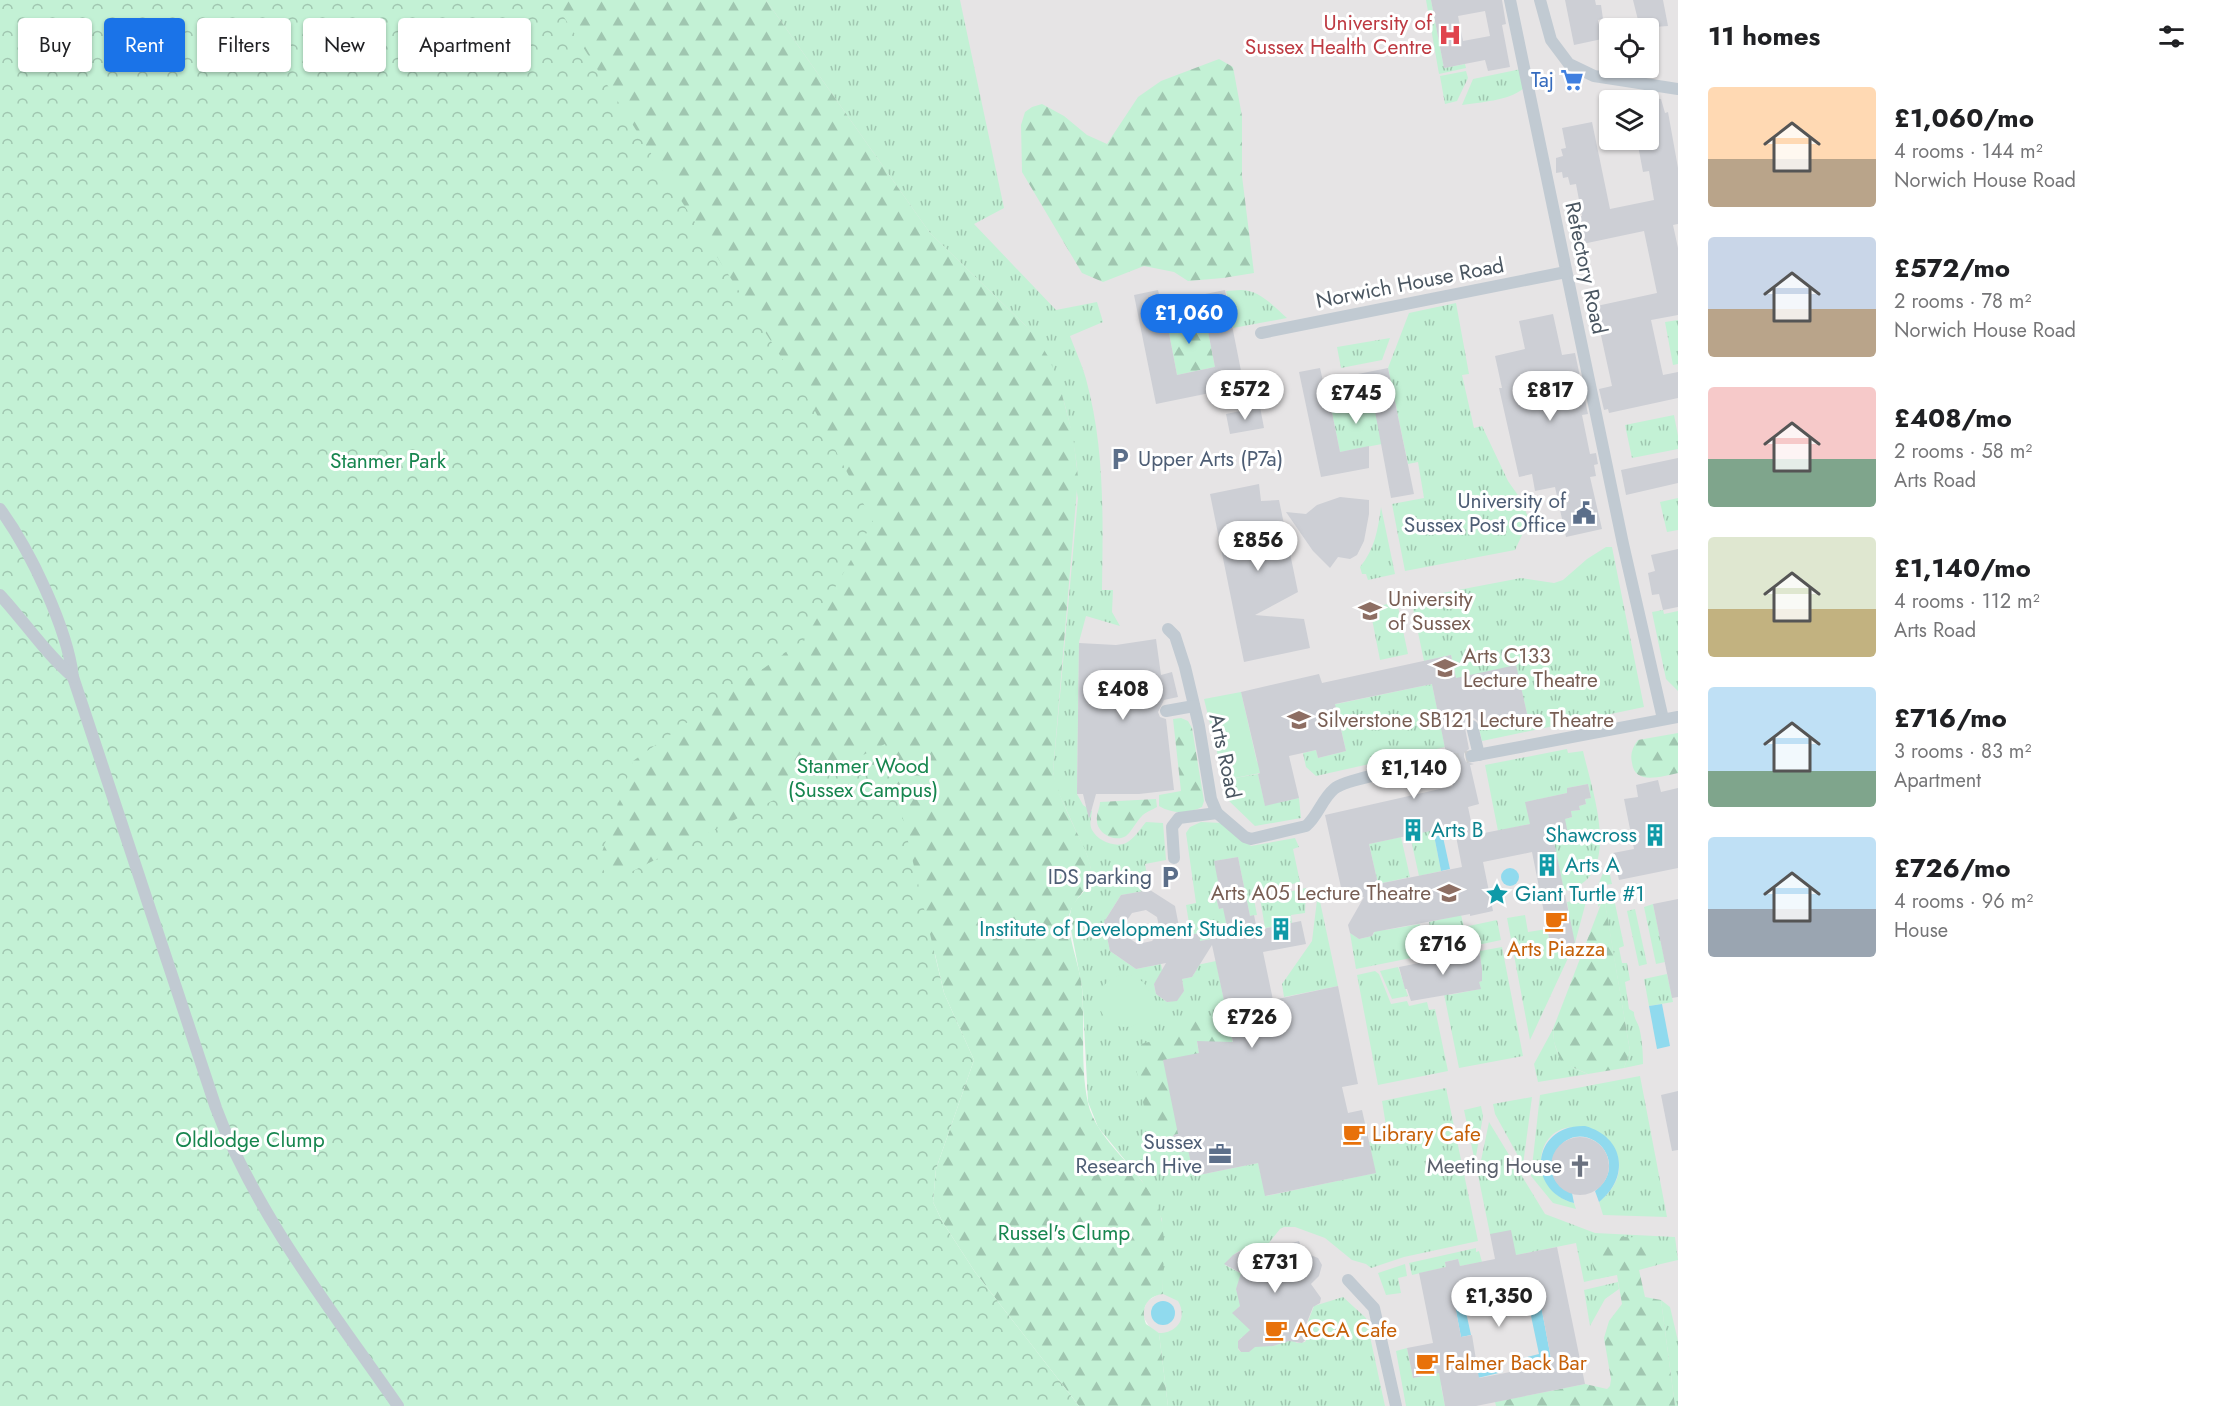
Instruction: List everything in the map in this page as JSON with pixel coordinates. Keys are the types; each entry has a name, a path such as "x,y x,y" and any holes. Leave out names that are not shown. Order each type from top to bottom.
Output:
{"street":[{"name":"Refectory Road","path":"1510,0 1623,544 1663,719"},
{"path":"1540,0 1551,40 1569,64 1594,76 1678,89"},
{"name":"Norwich House Road","path":"1261,333 1566,272"},
{"path":"0,509 25,550 58,621 70,656 73,677 222,1125 281,1236 398,1406"},
{"path":"0,596 18,614 56,662 73,677"},
{"name":"Arts Road","path":"1168,629 1179,648 1194,706 1212,800 1217,813 1245,837 1251,839 1268,836 1306,826 1334,789 1346,782 1448,761"},
{"name":"Arts Road","path":"1166,711 1194,706"},
{"path":"1472,726 1476,755 1678,717"},
{"name":"Arts Road","path":"1174,858 1172,827 1179,818 1217,813"},
{"path":"1348,1280 1374,1308 1396,1406"}],"shaded area":[{"name":"University of Sussex","path":"766,0 1678,0 1678,1406 1168,1406 1159,1333 1150,1328 1143,1312 1147,1301 1159,1294 1087,855 1064,807"}],"green space":[{"name":"Stanmer Park","path":"0,0 553,0 813,407 873,522 805,639 633,761 598,864 613,881 885,744 944,993 974,1060 936,1169 933,1202 942,1221 975,1272 1079,1406 0,1406"},
{"name":"Stanmer Wood (Sussex Campus)","path":"517,0 766,0 930,233 1025,325 1049,358 1060,387 1073,436 1078,477 1053,772 1060,795 1089,859 1091,869 1088,883 1073,905 1069,918 1070,934 1082,989 1083,1060 1086,1089 1088,1103 1100,1130 1142,1181 1151,1194 1161,1218 1164,1239 1163,1294 1149,1300 1146,1304 1144,1318 1146,1324 1159,1333 1168,1406 1079,1406 975,1272 942,1221 933,1202 936,1169 974,1060 944,993 935,954 567,908 521,72 531,72 531,18 518,18"},
{"path":"766,0 960,0 1004,208 974,224 1056,310 1097,302 1103,322 1070,336 1086,379 1097,431 1102,484 1102,590 1113,590 1112,612 1120,626 1086,616 1079,642 1077,794 1083,805 1092,811 1090,823 1092,830 1107,843 1117,845 1126,843 1146,822 1163,823 1166,860 1145,864 1150,890 1121,895 1104,922 1110,951 1136,969 1161,964 1163,974 1154,984 1156,994 1167,1002 1177,1000 1184,991 1182,979 1192,977 1197,965 1216,961 1233,1044 1197,1042 1173,1136 1182,1152 1188,1150 1194,1176 1258,1163 1266,1196 1375,1173 1369,1142 1388,1138 1382,1101 1446,1088 1478,1241 1404,1257 1371,1268 1352,1260 1325,1238 1295,1227 1284,1227 1268,1244 1244,1249 1233,1255 1225,1265 1242,1274 1236,1289 1241,1305 1233,1313 1251,1327 1248,1337 1242,1337 1238,1341 1238,1349 1241,1352 1249,1352 1253,1346 1273,1346 1290,1339 1297,1343 1305,1342 1310,1333 1307,1324 1314,1306 1343,1297 1366,1318 1385,1406 1168,1406 1159,1333 1176,1327 1181,1319 1181,1307 1178,1301 1163,1294 1162,1219 1142,1181 1098,1127 1088,1102 1082,987 1069,919 1072,905 1086,889 1091,869 1087,855 1056,787 1053,772 1078,498 1077,466 1071,428 1061,391 1046,357 1025,325 930,233"},
{"path":"1426,0 1431,0 1444,68 1465,64 1466,68 1439,74"},
{"path":"1219,59 1233,67 1242,116 1242,176 1254,273 1188,281 1174,272 1144,266 1103,282 1082,273 1022,172 1021,125 1025,112 1042,104 1064,116 1087,135 1107,144 1138,97 1161,81"},
{"path":"1521,69 1523,89 1517,93 1494,100 1462,105 1473,79"},
{"path":"1466,71 1468,78 1457,101 1445,104 1440,76"},
{"path":"1241,290 1260,296 1287,318 1233,328 1226,291"},
{"path":"1456,303 1469,374 1462,375 1474,428 1482,426 1508,481 1522,501 1529,520 1515,550 1405,571 1392,504 1424,498 1418,462 1408,464 1388,368 1409,313"},
{"path":"1678,320 1678,364 1673,365 1665,322"},
{"path":"1206,321 1215,367 1177,375 1168,328"},
{"path":"1390,338 1382,360 1341,368 1337,347"},
{"path":"1372,395 1382,444 1340,452 1330,403"},
{"path":"1674,415 1678,449 1632,458 1625,425"},
{"path":"1678,498 1678,530 1667,532 1660,502"},
{"path":"1381,507 1395,574 1368,580 1366,574 1362,574 1360,567 1372,546"},
{"path":"1606,547 1612,547 1644,707 1482,741 1479,728 1528,718 1516,666 1459,694 1451,655 1424,661 1411,599 1521,578 1554,583 1563,580 1587,559"},
{"path":"1397,602 1408,654 1380,660 1371,614 1375,613 1374,607"},
{"path":"1663,610 1664,614 1678,611 1678,691 1666,679 1652,612"},
{"path":"1432,684 1445,747 1316,776 1306,767 1303,753 1316,750 1318,758 1346,751 1340,725 1327,706"},
{"path":"1241,692 1257,762 1276,770 1224,780 1204,699"},
{"path":"1181,718 1188,721 1192,728 1204,801 1202,807 1180,812 1169,811 1159,806 1159,795 1181,791 1173,719"},
{"path":"1678,733 1678,773 1650,778 1638,775 1634,770 1631,757 1638,740"},
{"path":"1567,749 1568,753 1583,751 1600,831 1599,852 1594,870 1583,883 1564,891 1553,837 1565,819 1572,817 1571,811 1580,810 1579,806 1586,804 1585,799 1591,798 1588,784 1567,788 1567,793 1526,802 1528,815 1548,820 1498,831 1485,765"},
{"path":"1258,774 1265,805 1299,798 1301,818 1255,826 1228,800 1224,780"},
{"path":"1156,799 1157,807 1143,815 1130,832 1122,838 1107,836 1098,825 1100,802"},
{"path":"1201,822 1227,825 1251,846 1295,838 1299,847 1293,849 1300,882 1253,894 1257,915 1250,916 1238,857 1215,861 1220,892 1215,893 1219,909 1223,908 1234,935 1200,941 1198,933 1191,935 1186,905 1196,903 1186,833 1190,827"},
{"path":"1433,830 1441,871 1419,876 1410,835"},
{"path":"1401,837 1410,877 1378,884 1369,844"},
{"path":"1607,862 1612,884 1598,886"},
{"path":"1306,888 1305,913 1291,915 1292,923 1265,928 1260,898"},
{"path":"1318,892 1338,986 1284,997 1282,984 1312,941"},
{"path":"1613,894 1624,946 1619,948 1622,963 1627,963 1630,980 1625,982 1629,1009 1634,1012 1643,1050 1643,1064 1624,1068 1630,1051 1605,904 1598,907 1599,896"},
{"path":"1587,898 1575,943 1530,1040 1507,918 1525,915 1528,932 1547,929 1551,948 1574,943 1567,902"},
{"path":"1601,904 1605,904 1607,914 1630,1051 1624,1068 1588,1074 1561,1062 1554,1042 1553,1029"},
{"path":"1653,904 1665,962 1656,964 1644,907"},
{"path":"1635,909 1647,964 1639,966 1627,911"},
{"path":"1461,915 1464,927 1497,920 1501,940 1436,954 1429,922"},
{"path":"1420,924 1426,955 1356,969 1350,933 1359,939 1372,936 1377,928 1386,930"},
{"path":"1502,947 1523,1056 1459,1068 1443,989 1448,989 1449,995 1480,989 1479,982 1482,981 1480,951"},
{"path":"1398,967 1408,996 1392,999 1380,971"},
{"path":"1375,971 1379,974 1391,1004 1407,1001 1409,1006 1427,1002 1429,1010 1435,1009 1448,1071 1378,1085 1357,975"},
{"path":"1667,974 1673,1002 1649,1006 1644,979"},
{"path":"1125,975 1135,977 1143,983 1149,991 1151,1001 1149,1011 1143,1019 1135,1025 1125,1027 1115,1025 1107,1019 1101,1011 1099,1001 1101,991 1107,983 1115,977"},
{"path":"1196,1012 1208,1017 1233,1044 1197,1042 1199,1053 1178,1134 1173,1136 1182,1152 1188,1150 1194,1176 1154,1156 1136,1068 1135,1050 1141,1044 1172,1036 1180,1020"},
{"path":"1553,1029 1558,1053 1566,1063 1588,1074 1538,1082 1534,1064"},
{"path":"1640,1076 1667,1217 1603,1215 1599,1202 1616,1180 1619,1172 1617,1155 1607,1138 1576,1127 1559,1131 1549,1138 1543,1149 1541,1162 1543,1174 1549,1186 1560,1196 1574,1203 1576,1209 1553,1203 1531,1176 1540,1095"},
{"path":"1532,1097 1523,1165 1495,1114 1493,1104"},
{"path":"1481,1106 1483,1116 1475,1162 1464,1110"},
{"path":"1489,1122 1545,1214 1595,1233 1675,1237 1678,1260 1584,1282 1576,1243 1516,1255 1490,1234 1478,1175"},
{"path":"1613,1236 1642,1238 1655,1253 1657,1265 1639,1270 1645,1297 1661,1300 1675,1406 1496,1406 1495,1402 1585,1384 1607,1389 1610,1386 1611,1379 1604,1338 1609,1321 1622,1304 1617,1275 1597,1279 1592,1264 1592,1253 1598,1244"},
{"path":"1476,1248 1482,1262 1460,1266 1458,1259 1445,1262 1446,1267 1412,1275 1409,1263"},
{"path":"1405,1264 1407,1276 1398,1278 1401,1293 1386,1295 1378,1273"},
{"path":"1618,1282 1619,1289 1605,1299 1590,1326 1584,1290"},
{"path":"1661,1300 1670,1307 1678,1341 1678,1406 1675,1406"},
{"path":"1407,1348 1413,1378 1449,1371 1441,1386 1445,1406 1406,1406 1396,1351"}],"water":[{"path":"1441,828 1450,869 1441,871 1433,830"},
{"path":"1510,868 1516,871 1519,877 1516,883 1510,886 1504,883 1501,877 1504,871"},
{"path":"1662,1004 1670,1046 1657,1049 1649,1006"},
{"path":"1585,1126 1598,1131 1608,1139 1619,1159 1619,1170 1616,1182 1599,1202 1595,1191 1606,1179 1609,1167 1605,1151 1595,1141 1582,1137 1571,1138 1562,1144 1555,1153 1552,1164 1553,1176 1560,1186 1572,1193 1574,1203 1558,1196 1548,1185 1542,1172 1541,1159 1545,1146 1554,1135 1567,1128"},
{"path":"1536,1279 1552,1364 1518,1369 1515,1360 1539,1354 1526,1292 1502,1296 1499,1286"},
{"path":"1487,1288 1488,1298 1464,1303 1471,1335 1461,1337 1453,1295"},
{"path":"1163,1301 1168,1302 1174,1308 1174,1318 1168,1324 1163,1325 1158,1324 1152,1318 1151,1313 1152,1308 1158,1302"},
{"path":"1501,1362 1503,1372 1469,1380 1477,1365 1478,1367"}],"building":[{"name":"University of Sussex Health Centre","path":"1431,0 1502,0 1506,24 1502,25 1510,67 1488,71 1485,60 1444,68","holes":["1485,11 1490,36 1463,41 1458,16"]},
{"path":"1565,0 1595,0 1596,5 1601,5 1603,18 1598,20 1599,40 1574,45"},
{"path":"1633,0 1663,0 1668,26 1659,27 1659,18 1638,18"},
{"path":"1659,99 1661,99 1665,113 1668,112 1678,168 1678,224 1673,225 1678,248 1678,315 1651,320 1663,375 1678,372 1678,398 1609,413 1608,409 1604,410 1599,389 1612,386 1600,331 1597,332 1592,307 1657,293 1644,231 1573,246 1568,219 1582,216 1576,184 1570,185 1568,177 1563,178 1562,172 1556,173 1556,158 1563,156 1561,149 1566,148 1562,128 1592,122 1610,209 1654,200 1649,171 1643,172 1639,150 1659,150"},
{"path":"1158,290 1161,303 1225,290 1244,386 1156,404 1134,295","holes":["1206,321 1215,367 1177,375 1168,328"]},
{"path":"1553,314 1562,355 1575,353 1588,414 1582,415 1590,454 1596,453 1598,464 1594,465 1596,476 1590,477 1602,529 1566,537 1555,487 1535,491 1532,474 1519,477 1499,388 1502,388 1495,356 1525,349 1519,321"},
{"path":"1320,368 1323,381 1388,368 1414,494 1391,498 1372,395 1330,403 1340,452 1369,446 1369,468 1321,477 1299,372"},
{"path":"1260,407 1264,428 1230,434 1226,414"},
{"path":"1678,458 1678,483 1626,495 1621,470"},
{"path":"1259,484 1261,501 1279,500 1298,592 1255,615 1304,619 1310,648 1244,662 1210,494"},
{"path":"1340,497 1369,500 1369,514 1364,541 1357,555 1350,559 1338,557 1330,568 1313,551 1286,512 1306,514 1317,505"},
{"path":"1678,549 1678,607 1663,610 1659,594 1652,595 1648,573 1655,571 1651,555"},
{"path":"1156,639 1161,675 1172,672 1178,697 1164,700 1158,712 1160,717 1166,719 1174,790 1139,794 1096,794 1089,819 1083,794 1077,794 1079,643 1116,645"},
{"path":"1451,655 1456,678 1516,665 1528,718 1481,728 1474,718 1464,723 1469,749 1464,753 1464,757 1466,762 1474,764 1470,765 1479,804 1468,807 1474,835 1530,824 1525,802 1567,793 1567,788 1588,784 1591,798 1585,799 1586,804 1579,806 1580,810 1571,811 1572,817 1565,819 1568,834 1553,837 1575,943 1551,948 1532,852 1483,862 1493,911 1374,932 1372,936 1359,939 1350,933 1348,925 1364,897 1344,901 1325,815 1453,786 1450,769 1456,764 1456,759 1451,753 1446,753 1432,684 1335,704 1346,751 1318,758 1316,750 1289,756 1299,798 1265,806 1258,774 1260,773 1241,692 1319,674 1322,683","holes":["1454,826 1462,867 1378,884 1369,844"]},
{"name":"Shawcross","path":"1658,780 1661,792 1678,788 1678,868 1619,880 1613,853 1634,849 1624,799 1638,797 1636,785"},
{"path":"1238,857 1250,916 1254,915 1257,930 1301,921 1306,944 1263,952 1273,1000 1338,986 1358,1084 1342,1087 1348,1113 1362,1110 1376,1173 1265,1196 1258,1163 1194,1176 1188,1150 1182,1152 1173,1135 1178,1134 1163,1060 1199,1053 1197,1041 1233,1042 1212,945 1192,977 1182,979 1184,991 1177,1001 1167,1002 1156,994 1154,984 1166,963 1136,969 1110,951 1104,922 1121,895 1150,890 1175,906 1181,937 1199,933 1200,941 1229,936 1223,908 1219,909 1215,893 1220,892 1214,861","holes":["1146,910 1157,917 1160,931 1152,941 1138,944 1127,937 1125,923 1132,913"]},
{"path":"1678,899 1678,997 1672,998 1653,904"},
{"path":"1479,951 1482,968 1482,981 1479,982 1481,989 1411,1001 1399,967"},
{"path":"1678,1091 1678,1150 1672,1151 1661,1095"},
{"name":"Meeting House","path":"1580,1137 1591,1139 1604,1150 1609,1166 1607,1177 1596,1190 1580,1195 1569,1193 1556,1182 1551,1166 1553,1155 1564,1142"},
{"path":"1511,1230 1516,1255 1557,1247 1585,1384 1476,1406 1445,1406 1439,1373 1413,1378 1407,1348 1433,1343 1419,1273 1446,1267 1445,1262 1458,1259 1460,1266 1495,1259 1490,1234","holes":["1536,1279 1552,1364 1479,1378 1472,1335 1461,1337 1453,1295"]},
{"path":"1299,1241 1303,1252 1318,1258 1322,1265 1319,1276 1311,1284 1321,1298 1320,1303 1313,1307 1307,1322 1309,1336 1302,1343 1289,1341 1241,1352 1238,1348 1238,1341 1250,1330 1232,1313 1240,1306 1236,1289 1241,1273 1224,1264 1233,1255 1252,1245 1268,1244 1282,1248"}],"tunnel":[{"path":"1448,761 1472,756"}],"place":[{"name":"University of Sussex Health Centre","path":"1450,35"},
{"name":"Taj","path":"1572,80"},
{"name":"Upper Arts (P7a)","path":"1120,459"},
{"name":"University of Sussex Post Office","path":"1584,513"},
{"name":"University of Sussex","path":"1370,611"},
{"name":"Arts C133 Lecture Theatre","path":"1445,668"},
{"name":"Silverstone SB121 Lecture Theatre","path":"1299,720"},
{"name":"Arts B","path":"1413,830"},
{"name":"Shawcross","path":"1655,835"},
{"name":"Arts A","path":"1547,865"},
{"name":"IDS parking","path":"1170,877"},
{"name":"Arts A05 Lecture Theatre","path":"1449,893"},
{"name":"Giant Turtle #1","path":"1497,894"},
{"name":"Arts Piazza","path":"1556,921"},
{"name":"Institute of Development Studies","path":"1281,929"},
{"name":"Library Cafe","path":"1354,1134"},
{"name":"Sussex Research Hive","path":"1220,1154"},
{"name":"Meeting House","path":"1580,1166"},
{"name":"ACCA Cafe","path":"1276,1330"},
{"name":"Falmer Back Bar","path":"1427,1363"}],"park label":[{"name":"Oldlodge Clump","path":"250,1140"},
{"name":"Russel's Clump","path":"1064,1233"}]}
